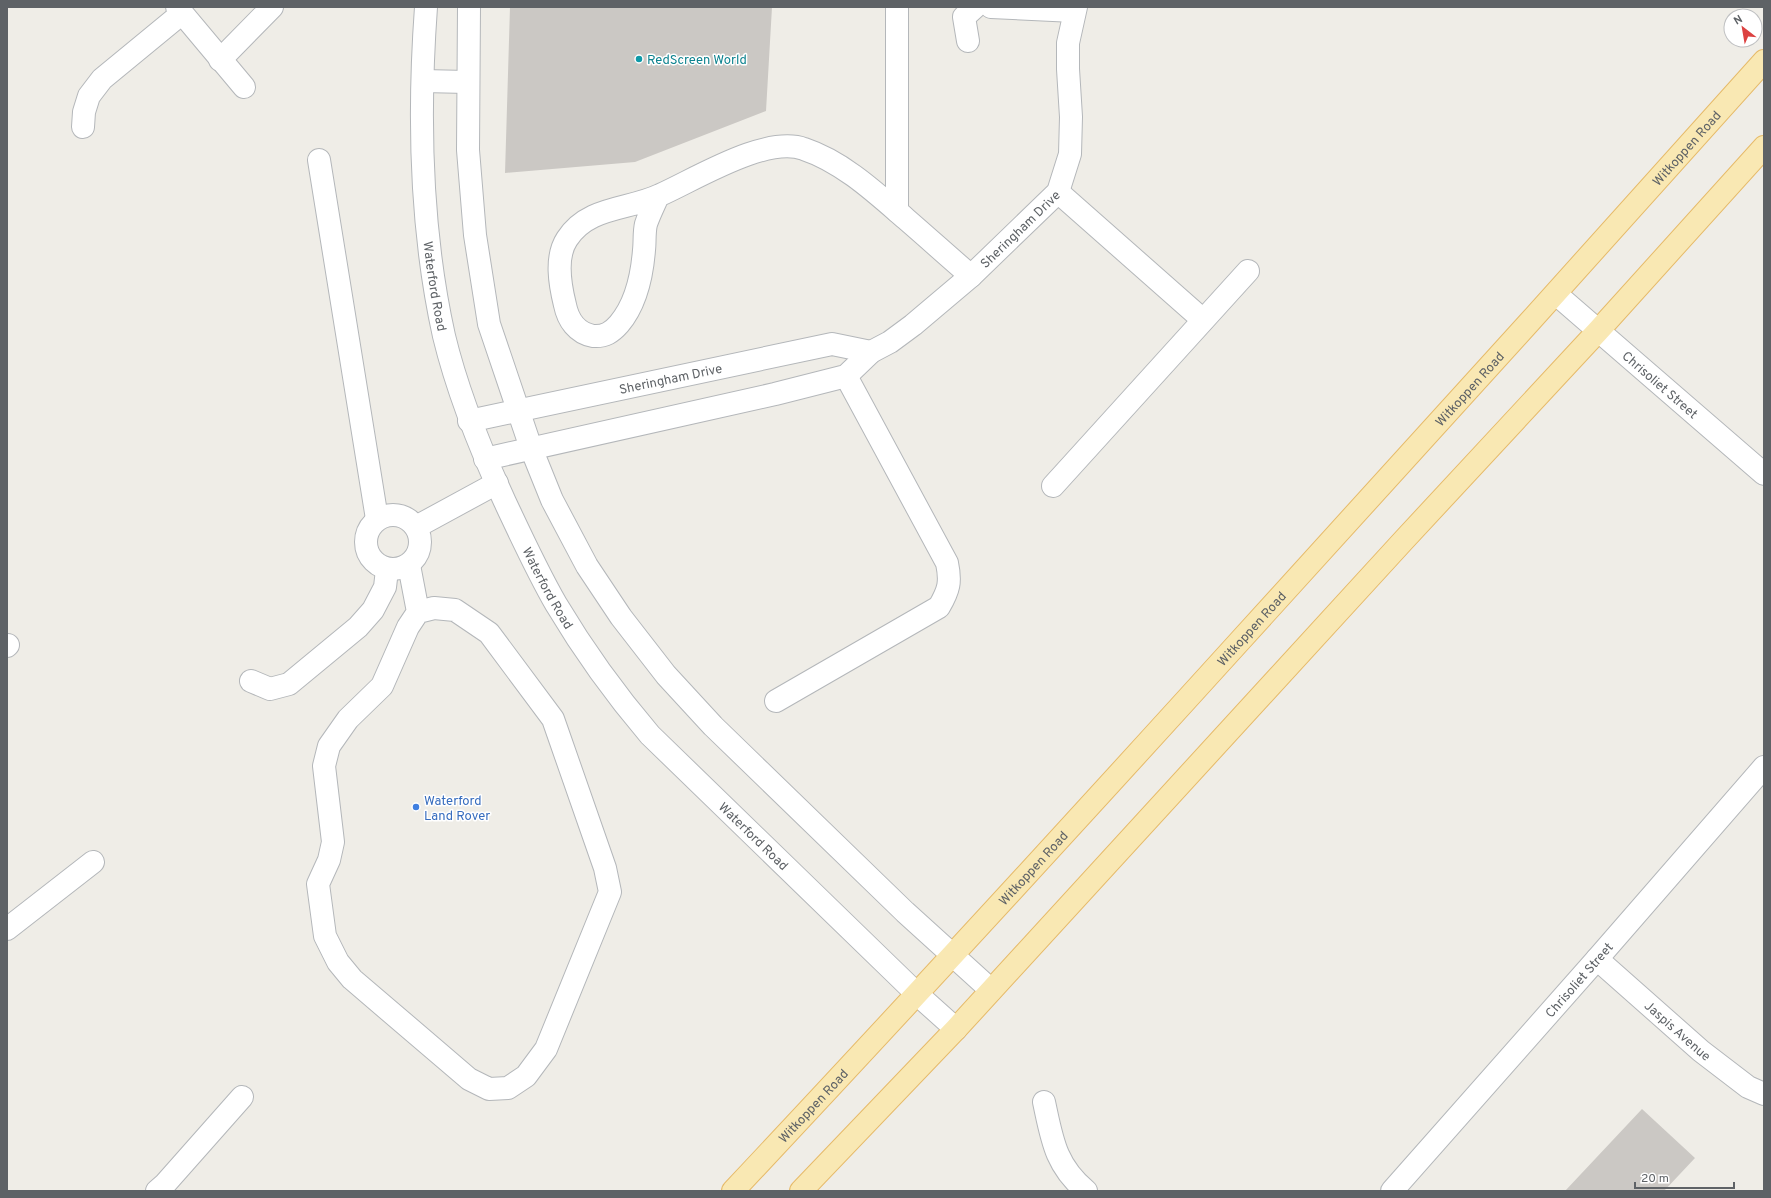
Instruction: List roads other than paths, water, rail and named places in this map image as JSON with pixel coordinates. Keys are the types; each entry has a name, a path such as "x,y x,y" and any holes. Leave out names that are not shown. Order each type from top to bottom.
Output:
{"main road":[{"name":"Witkoppen Road","path":"733,1191 918,995 1556,294 1764,61"},
{"path":"801,1191 956,1029 1398,546 1598,331 1764,147"}],"street":[{"path":"220,60 272,7"},
{"name":"Waterford Road","path":"426,7 422,168 429,249 444,336 469,421 497,484 555,603 618,697 650,735 918,995 956,1029"},
{"path":"469,7 467,82 468,150 475,235 489,324 517,411 552,500 587,566 621,617 666,676 724,737 899,906 991,990"},
{"path":"896,7 897,212"},
{"path":"968,41 964,17 975,7"},
{"path":"991,7 1075,9"},
{"name":"Sheringham Drive","path":"486,459 775,394 846,376 871,352 890,342 913,325 971,276 1058,192 1070,154 1071,117 1068,43 1075,9"},
{"path":"82,127 89,96 102,79 179,10 244,87"},
{"path":"423,81 467,82"},
{"path":"658,196 646,224 642,273 626,315 610,332 602,336 591,336 581,331 573,324 566,310 560,273 561,258 567,238 588,218 658,196 755,151 792,146 804,148 846,171 897,212 971,276"},
{"path":"319,160 377,519"},
{"path":"1058,192 1203,320"},
{"path":"1054,486 1248,272"},
{"name":"Chrisoliet Street","path":"1556,294 1764,474"},
{"name":"Sheringham Drive","path":"469,421 832,344 871,352"},
{"path":"776,701 938,606 948,591 949,575 947,563 846,376"},
{"path":"416,527 497,484"},
{"path":"387,515 398,515 408,519 416,527 420,537 420,548 416,558 409,565 398,570 387,570 377,566 370,558 366,548 366,537 370,527 377,519 387,515"},
{"path":"409,565 418,612 408,627 382,686 348,719 329,746 324,766 333,842 329,860 318,884 325,936 338,962 352,979 470,1079 488,1089 508,1088 526,1076 546,1049 610,892 605,868 552,719 489,633 455,610 434,608 418,612"},
{"path":"251,681 270,689 289,684 358,627 373,610 385,588 387,570"},
{"name":"Chrisoliet Street","path":"1392,1191 1764,767"},
{"path":"7,929 93,862"},
{"name":"Jaspis Avenue","path":"1597,959 1701,1051 1748,1087 1764,1094"},
{"path":"165,1189 242,1097"},
{"path":"1044,1102 1054,1147 1065,1169 1086,1191"}],"place":[{"name":"RedScreen World","path":"639,59"},
{"name":"Waterford Land Rover","path":"416,807"}]}
